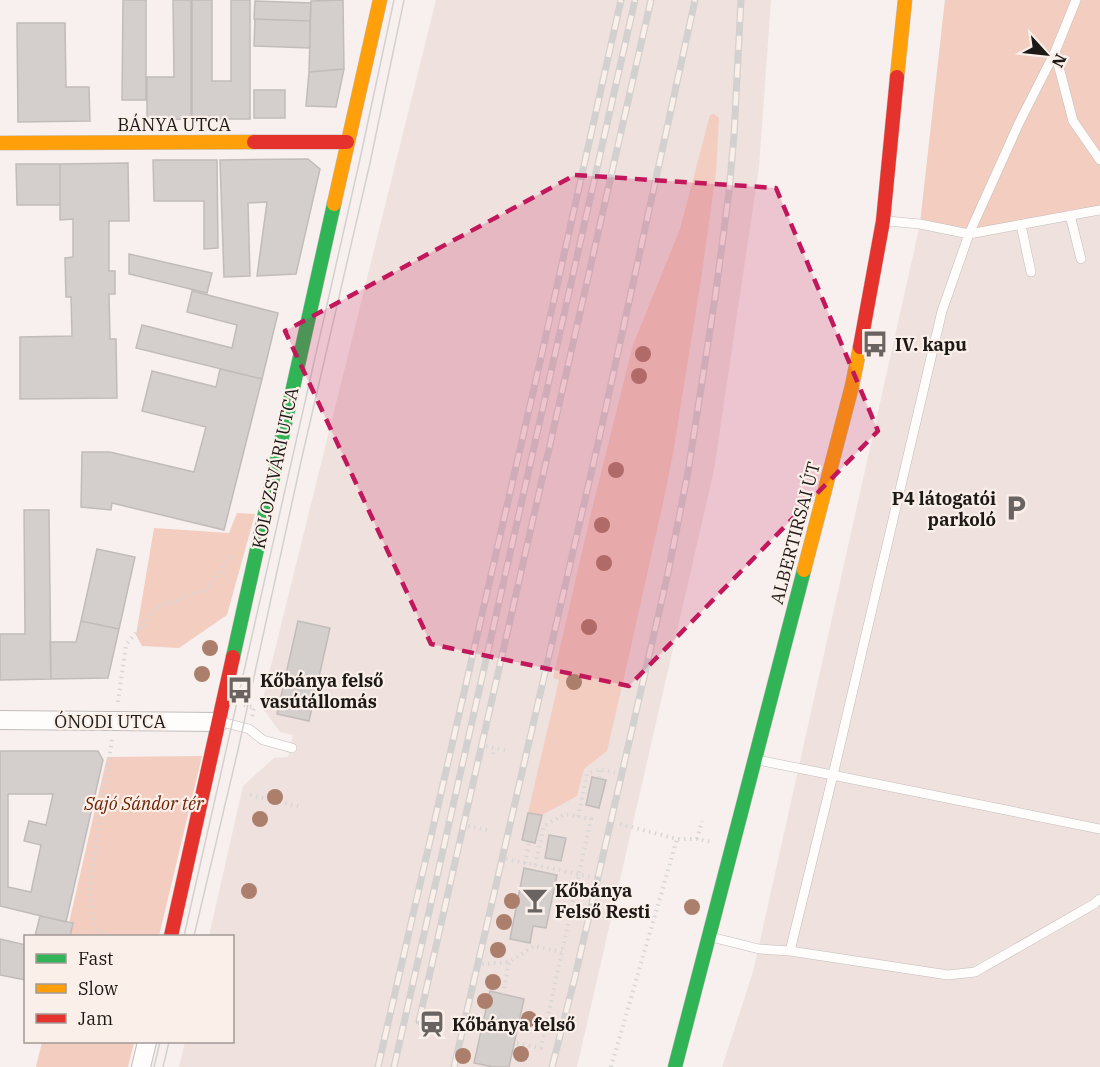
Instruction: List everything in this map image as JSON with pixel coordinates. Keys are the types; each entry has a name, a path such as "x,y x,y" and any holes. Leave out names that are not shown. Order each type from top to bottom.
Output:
{"street":[{"name":"KOLOZSVÁRI UTCA","path":"171,935 380,0"},
{"name":"ALBERTIRSAI ÚT","path":"675,1067 852,386 883,221 905,0"},
{"name":"BÁNYA UTCA","path":"0,142 347,142"},
{"name":"ÓNODI UTCA","path":"0,720 219,722"},
{"path":"141,1067 147,1043"}],"lane":[{"path":"790,951 942,311 969,234 1076,0"},
{"path":"1054,52 1074,120 1100,160"},
{"path":"883,221 920,224 969,234 1100,210"},
{"path":"1070,215 1081,259"},
{"path":"1021,225 1031,272"},
{"path":"219,722 249,729 263,740 292,748"},
{"path":"755,759 1100,829"},
{"path":"709,937 759,949 790,951 948,975 975,972 1100,899"}],"path":[{"path":"106,935 94,927 89,891 126,645 157,607 207,589 238,544 258,546"},
{"path":"486,746 506,751"},
{"path":"493,754 494,748"},
{"path":"599,778 601,769"},
{"path":"579,817 587,774 601,769 615,773"},
{"path":"250,795 303,807"},
{"path":"517,1043 541,1048 591,819 565,814 544,826 535,865"},
{"path":"620,824 677,839 698,839 702,820"},
{"path":"468,826 478,826 488,830"},
{"path":"611,1067 677,839"},
{"path":"525,863 529,842"},
{"path":"506,859 592,877"},
{"path":"482,964 509,963 534,946 562,952"},
{"path":"503,994 509,963"}],"highlighted area":[{"path":"575,175 776,188 878,431 629,686 431,644 285,331"}],"shaded area":[{"path":"436,0 771,0 759,167 714,470 577,1067 179,1067 185,1043 234,1043 234,935 209,935 243,786 274,758 288,757 293,735 280,732 261,706"},
{"path":"945,0 1100,0 1100,1067 722,1067 753,972 920,224"}],"green space":[{"path":"945,0 1100,0 1100,210 969,234 920,224"},
{"path":"714,114 719,118 716,172 673,454 607,751 584,769 577,796 542,815 528,813 559,680 553,678 633,345 680,229 710,115"},
{"path":"237,513 255,514 227,615 179,648 142,646 136,635 154,528 229,533"},
{"name":"Sajó Sándor tér","path":"202,756 159,935 66,935 107,757"},
{"path":"42,1043 134,1043 128,1067 36,1067"}],"building":[{"path":"123,0 146,0 146,100 122,100"},
{"path":"173,0 191,0 191,119 147,120 147,77 174,77"},
{"path":"192,0 212,0 212,81 231,81 231,0 250,0 250,119 192,119"},
{"path":"343,0 344,69 309,72 311,1"},
{"path":"255,1 311,3 310,21 254,19"},
{"path":"255,19 310,21 310,48 254,46"},
{"path":"17,23 65,23 66,87 89,87 90,121 18,122"},
{"path":"344,69 336,107 306,106 309,72"},
{"path":"254,90 285,90 285,118 254,118"},
{"path":"308,159 320,169 296,274 257,276 267,202 248,203 250,276 224,277 220,160"},
{"path":"153,160 217,160 218,248 204,249 204,201 154,201"},
{"path":"128,163 129,221 109,221 109,271 115,271 115,294 109,294 110,339 116,339 117,398 20,399 20,337 72,336 71,297 66,297 65,258 73,257 73,219 60,220 60,164"},
{"path":"16,164 60,164 60,205 17,205"},
{"path":"129,254 212,273 207,293 129,274"},
{"path":"192,291 278,313 262,379 136,348 142,325 232,348 237,325 187,312"},
{"path":"220,369 262,379 224,530 112,503 111,510 81,507 82,452 110,452 194,472 206,427 142,411 152,371 216,387"},
{"path":"24,510 49,510 51,679 0,680 0,634 25,634"},
{"path":"97,549 135,557 119,629 81,621"},
{"path":"81,621 119,629 108,678 51,679 50,642 76,642"},
{"path":"298,621 330,628 309,721 277,714"},
{"path":"0,751 98,751 103,760 66,922 0,906","holes":["8,794 53,794 46,825 29,821 24,841 41,845 31,892 8,887"]},
{"path":"592,777 606,780 599,808 586,805"},
{"path":"528,813 542,815 535,843 522,840"},
{"path":"549,835 566,838 561,861 545,858"},
{"name":"Kőbánya Felső Resti","path":"524,868 557,875 546,928 533,926 530,943 510,939"},
{"path":"40,916 73,923 70,935 35,935"},
{"path":"0,939 24,945 24,980 0,975"},
{"path":"490,991 524,999 509,1067 493,1067 474,1063"}],"tram line":[{"path":"184,935 394,0"},
{"path":"194,935 370,163 404,0"},
{"path":"154,1067 160,1043"},
{"path":"163,1067 169,1043"}],"railway":[{"path":"378,1067 621,0"},
{"path":"394,1067 635,0"},
{"path":"419,1021 651,0"},
{"path":"454,1067 599,439 695,0"},
{"path":"552,1067 575,977 668,573 688,472 729,192 741,0"}],"traffic: fast":[{"path":"233,657 334,204"},
{"path":"675,1067 804,570"}],"traffic: slow":[{"path":"334,204 380,0"},
{"path":"897,77 905,0"},
{"path":"0,143 254,142"},
{"path":"804,570 860,347"}],"traffic: jam":[{"path":"860,347 883,221 897,77"},
{"path":"254,142 347,142"},
{"path":"171,935 233,657"}],"place":[{"name":"IV. kapu","path":"875,344"},
{"name":"P4 látogatói parkoló","path":"1016,508"},
{"name":"Kőbánya felső vasútállomás","path":"240,690"},
{"name":"Kőbánya Felső Resti","path":"535,900"},
{"name":"Kőbánya felső","path":"432,1024"}]}
